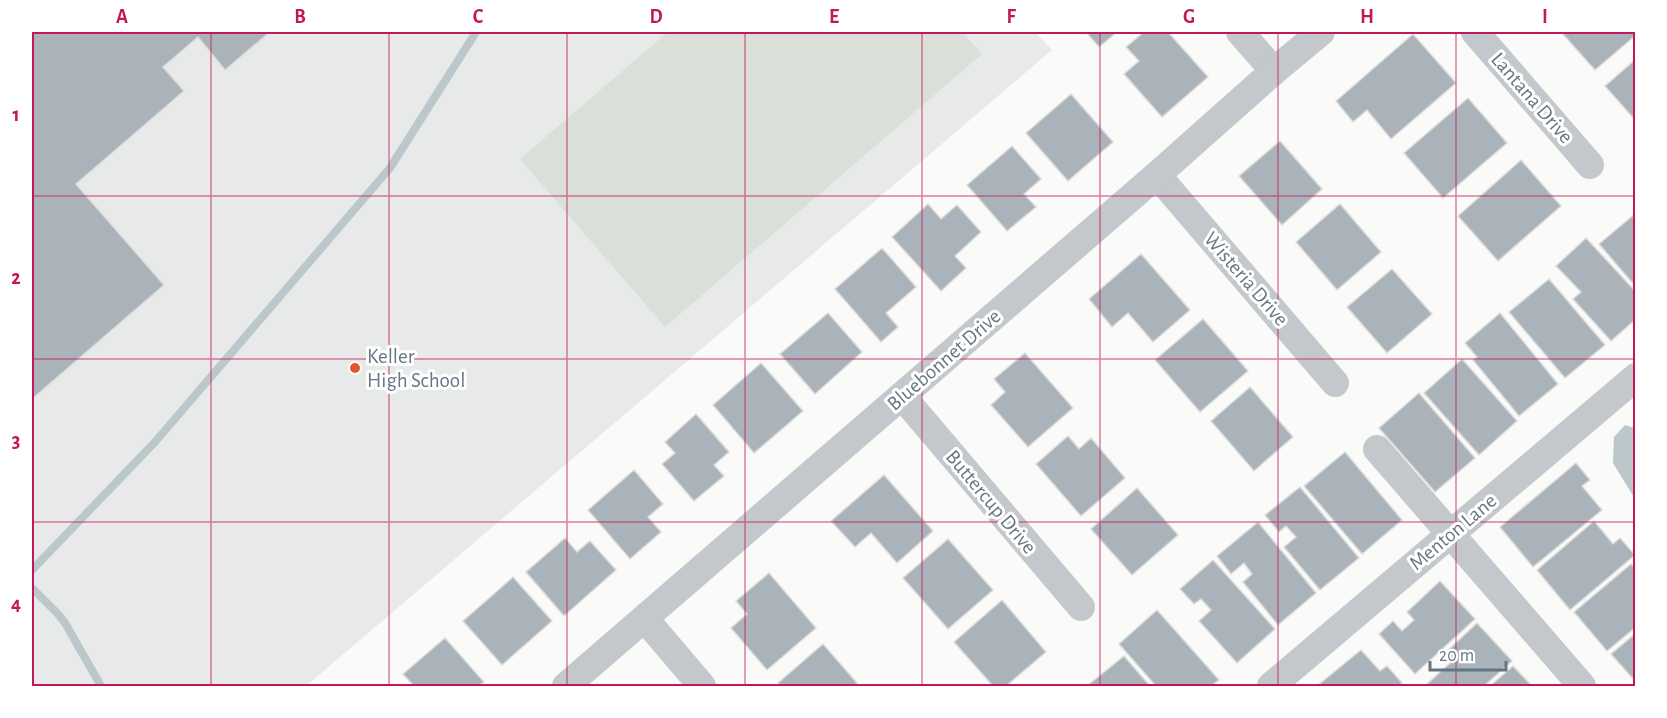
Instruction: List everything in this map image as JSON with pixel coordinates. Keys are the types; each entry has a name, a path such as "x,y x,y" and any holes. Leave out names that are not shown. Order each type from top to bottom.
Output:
{"street":[{"path":"1240,32 1274,71"},
{"name":"Bluebonnet Drive","path":"566,687 1321,32"},
{"name":"Lantana Drive","path":"1475,32 1590,165"},
{"name":"Wisteria Drive","path":"1157,176 1335,383"},
{"name":"Menton Lane","path":"1271,687 1635,377"},
{"name":"Buttercup Drive","path":"902,396 1081,607"},
{"path":"1377,449 1582,687"},
{"path":"645,619 702,687"}],"shaded area":[{"name":"Keller High School","path":"32,32 1035,32 1052,50 306,686 32,686"},
{"path":"668,32 962,32 982,54 665,327 520,159"},
{"path":"1625,425 1635,428 1635,499 1613,463 1614,437"}],"building":[{"path":"32,32 270,32 225,70 198,37 163,67 184,91 76,184 164,285 32,399"},
{"path":"1086,32 1117,32 1099,47"},
{"path":"1144,32 1168,32 1208,77 1162,117 1124,74 1139,61 1126,47"},
{"path":"1561,32 1636,32 1636,35 1595,70"},
{"path":"1413,34 1456,83 1391,139 1367,110 1353,122 1336,101"},
{"path":"1636,59 1636,121 1605,86"},
{"path":"1071,94 1113,142 1068,181 1026,133"},
{"path":"1468,98 1507,143 1443,198 1404,153"},
{"path":"1280,141 1322,189 1282,225 1239,176"},
{"path":"1012,146 1041,179 1024,194 1036,207 1007,231 967,185"},
{"path":"1521,160 1561,206 1498,261 1458,216"},
{"path":"928,204 941,219 957,205 981,232 955,256 966,268 941,291 892,237"},
{"path":"1340,204 1381,252 1337,290 1296,242"},
{"path":"1636,213 1636,287 1599,244"},
{"path":"1586,238 1636,292 1636,319 1611,341 1573,299 1581,292 1556,266"},
{"path":"882,248 916,287 886,313 898,327 881,342 835,289"},
{"path":"1141,254 1190,310 1153,342 1128,313 1112,327 1089,299"},
{"path":"1392,269 1432,314 1387,353 1347,307"},
{"path":"1549,279 1605,345 1565,378 1509,312"},
{"path":"828,313 862,352 815,394 780,354"},
{"path":"1500,313 1558,384 1519,416 1473,360 1477,357 1465,343"},
{"path":"1203,319 1248,371 1200,412 1155,360"},
{"path":"1025,353 1073,408 1028,447 991,405 1005,392 994,379"},
{"path":"1462,359 1517,421 1479,455 1424,393"},
{"path":"761,363 803,411 754,453 713,405"},
{"path":"1250,387 1293,437 1254,471 1211,421"},
{"path":"1419,393 1475,458 1435,492 1379,428"},
{"path":"696,414 729,452 714,465 724,476 694,501 662,464 675,453 665,442"},
{"path":"1068,436 1079,449 1091,438 1125,478 1081,516 1036,464"},
{"path":"1345,452 1402,520 1362,554 1304,486"},
{"path":"1576,463 1590,480 1582,486 1602,510 1533,567 1500,527"},
{"path":"634,470 663,504 648,517 661,532 630,559 588,510"},
{"path":"884,475 933,531 897,563 871,533 855,547 831,521"},
{"path":"1300,487 1359,558 1320,590 1284,547 1296,537 1286,526 1279,532 1265,515"},
{"path":"1137,488 1178,535 1132,575 1091,529"},
{"path":"1594,521 1613,544 1620,538 1635,555 1570,610 1537,570"},
{"path":"1258,522 1316,593 1278,625 1243,582 1252,574 1244,563 1231,574 1217,556"},
{"path":"565,538 577,552 590,541 616,570 564,616 526,572"},
{"path":"948,539 993,590 948,629 903,578"},
{"path":"1213,560 1275,629 1237,663 1199,621 1211,610 1201,599 1194,604 1180,589"},
{"path":"1631,564 1636,569 1636,627 1607,651 1574,612"},
{"path":"769,573 816,628 767,670 731,628 747,614 736,601"},
{"path":"513,577 552,621 502,665 463,621"},
{"path":"1440,581 1475,619 1415,674 1379,634 1393,621 1402,631 1414,620 1407,612"},
{"path":"1002,600 1046,652 1006,686 993,686 954,642"},
{"path":"1157,610 1219,680 1211,686 1156,686 1119,644"},
{"path":"1477,623 1512,661 1484,686 1425,686 1450,663 1443,655"},
{"path":"1636,633 1636,682 1611,654"},
{"path":"445,638 484,682 478,686 414,686 403,674"},
{"path":"823,644 857,683 853,686 781,686 778,683"},
{"path":"1361,650 1380,671 1387,666 1402,683 1398,686 1317,686"},
{"path":"1124,656 1150,686 1087,686"},
{"path":"1513,666 1532,686 1490,686"}],"waterway":[{"path":"32,570 155,442 390,168 476,32"},
{"path":"32,588 65,623 101,686"}],"place":[{"name":"Keller High School","path":"355,368"}]}
